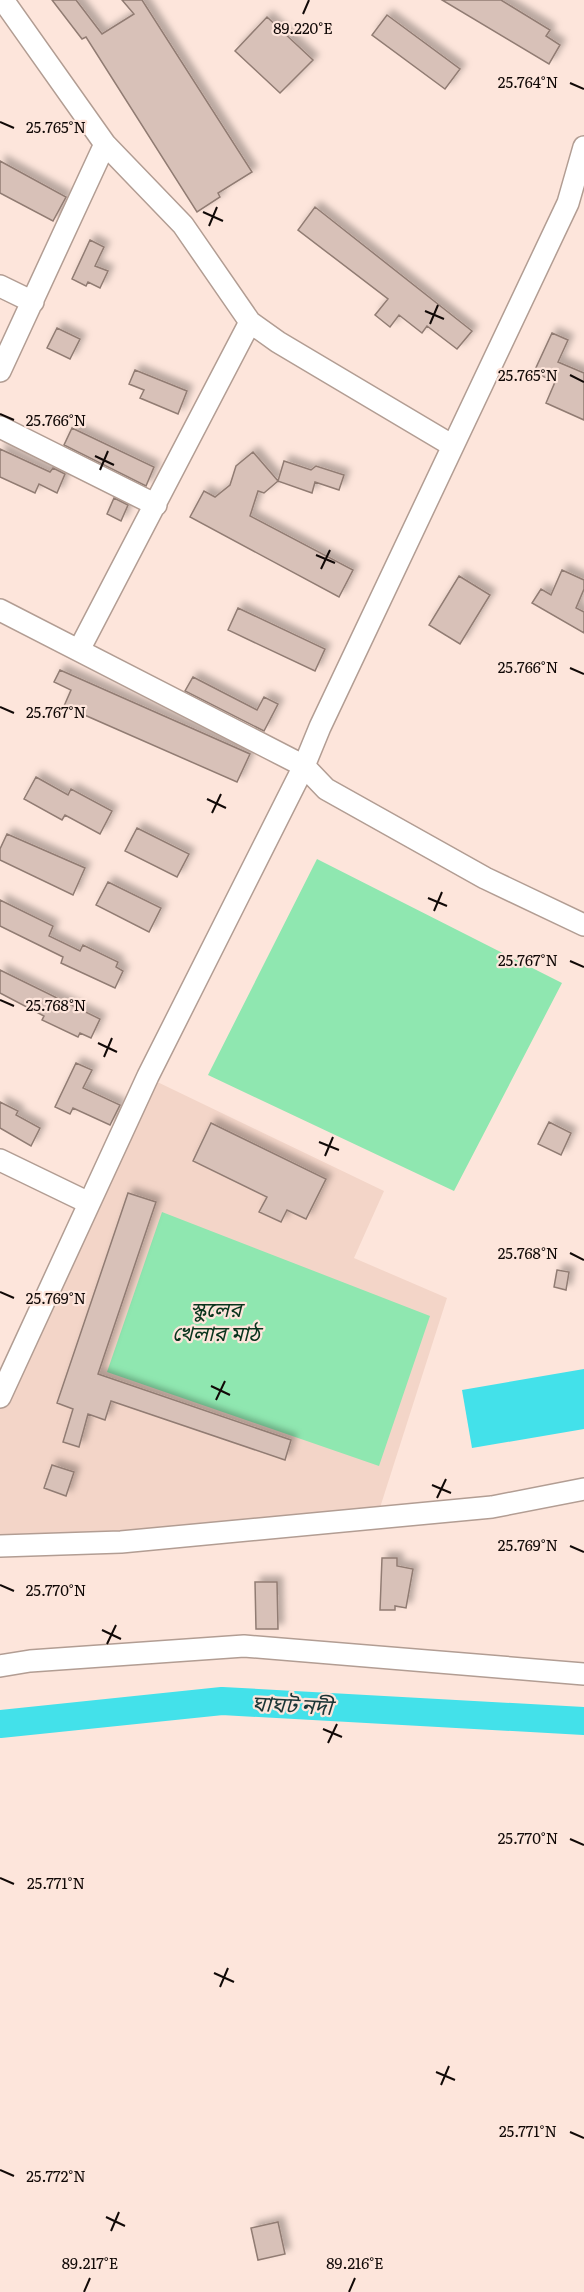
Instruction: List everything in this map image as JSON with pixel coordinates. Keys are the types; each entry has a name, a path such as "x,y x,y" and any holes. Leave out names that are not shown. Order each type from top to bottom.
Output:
{"street":[{"path":"3,9 105,144 183,225 250,322 278,342 453,446"},
{"path":"0,371 105,144"},
{"path":"0,1397 148,1076 304,766 320,727 568,203 584,147"},
{"path":"0,286 33,302"},
{"path":"79,650 250,322"},
{"path":"0,427 156,505"},
{"path":"0,610 304,766 326,789 485,878 584,925"},
{"path":"0,1160 89,1203"},
{"path":"0,1546 121,1542 480,1509 584,1489"},
{"path":"0,1666 30,1661 244,1646 584,1674"}],"shaded area":[{"path":"147,1077 384,1191 354,1258 447,1298 377,1517 0,1546 0,1396"}],"green space":[{"path":"317,859 562,983 454,1191 208,1075"},
{"name":"স্কুলের খেলার মাঠ","path":"162,1212 430,1316 379,1466 107,1372"}],"water":[{"path":"584,1369 584,1429 472,1448 462,1390"}],"building":[{"path":"52,0 76,0 102,34 134,14 122,0 142,0 252,172 218,193 220,197 197,212 86,37 82,39"},
{"path":"442,0 501,0 550,30 546,36 560,45 549,64"},
{"path":"387,15 460,69 445,89 372,35"},
{"path":"267,17 313,60 280,93 235,51"},
{"path":"0,161 66,197 53,221 0,193"},
{"path":"315,207 472,331 457,349 427,326 422,333 399,315 390,327 375,315 388,299 298,230"},
{"path":"90,240 104,247 95,266 108,271 100,288 88,282 86,286 72,279"},
{"path":"57,328 80,339 70,359 47,348"},
{"path":"552,333 568,340 558,362 584,373 584,420 546,403 555,382 534,372"},
{"path":"135,370 187,391 178,414 140,398 144,390 129,384"},
{"path":"72,428 154,467 146,486 64,445"},
{"path":"0,449 50,472 53,468 65,474 57,493 39,484 35,493 0,477"},
{"path":"253,452 278,481 264,493 258,491 250,516 353,570 339,597 190,517 204,491 215,497 230,485 236,466"},
{"path":"284,461 311,470 316,466 344,475 339,490 315,482 312,493 278,481"},
{"path":"114,498 128,505 121,521 107,514"},
{"path":"562,570 584,580 584,589 576,608 584,612 584,633 532,603 541,589 551,595"},
{"path":"459,576 490,595 460,644 429,625"},
{"path":"238,608 325,649 315,671 228,630"},
{"path":"60,670 250,754 237,782 64,706 71,690 54,682"},
{"path":"193,677 257,710 264,697 278,704 264,731 185,691"},
{"path":"36,777 68,795 71,789 112,811 100,834 65,815 62,820 24,799"},
{"path":"137,828 189,854 177,877 125,851"},
{"path":"7,834 85,868 73,895 0,860 0,849"},
{"path":"108,882 161,908 149,932 96,905"},
{"path":"0,900 53,926 49,936 80,951 83,945 118,962 116,967 123,971 115,988 61,963 63,957 0,926"},
{"path":"0,970 100,1019 91,1038 80,1033 78,1037 42,1020 44,1016 0,993"},
{"path":"76,1063 92,1070 83,1088 120,1105 110,1125 73,1108 70,1114 55,1107"},
{"path":"0,1102 18,1111 16,1115 40,1128 31,1146 0,1128"},
{"path":"549,1122 571,1133 561,1155 538,1144"},
{"path":"211,1123 326,1179 306,1219 287,1210 281,1222 259,1212 267,1197 193,1161"},
{"path":"128,1193 156,1202 98,1374 291,1440 285,1460 111,1401 105,1420 88,1414 79,1447 63,1442 73,1409 57,1403"},
{"path":"557,1270 569,1272 566,1290 554,1287"},
{"path":"52,1465 74,1472 66,1496 44,1488"},
{"path":"382,1558 397,1558 397,1566 413,1569 406,1608 395,1606 395,1610 380,1610"},
{"path":"255,1582 277,1582 278,1629 256,1629"},
{"path":"278,2222 285,2254 258,2260 251,2228"}],"waterway":[{"name":"ঘাঘট নদী","path":"0,1724 222,1701 584,1721"}]}
